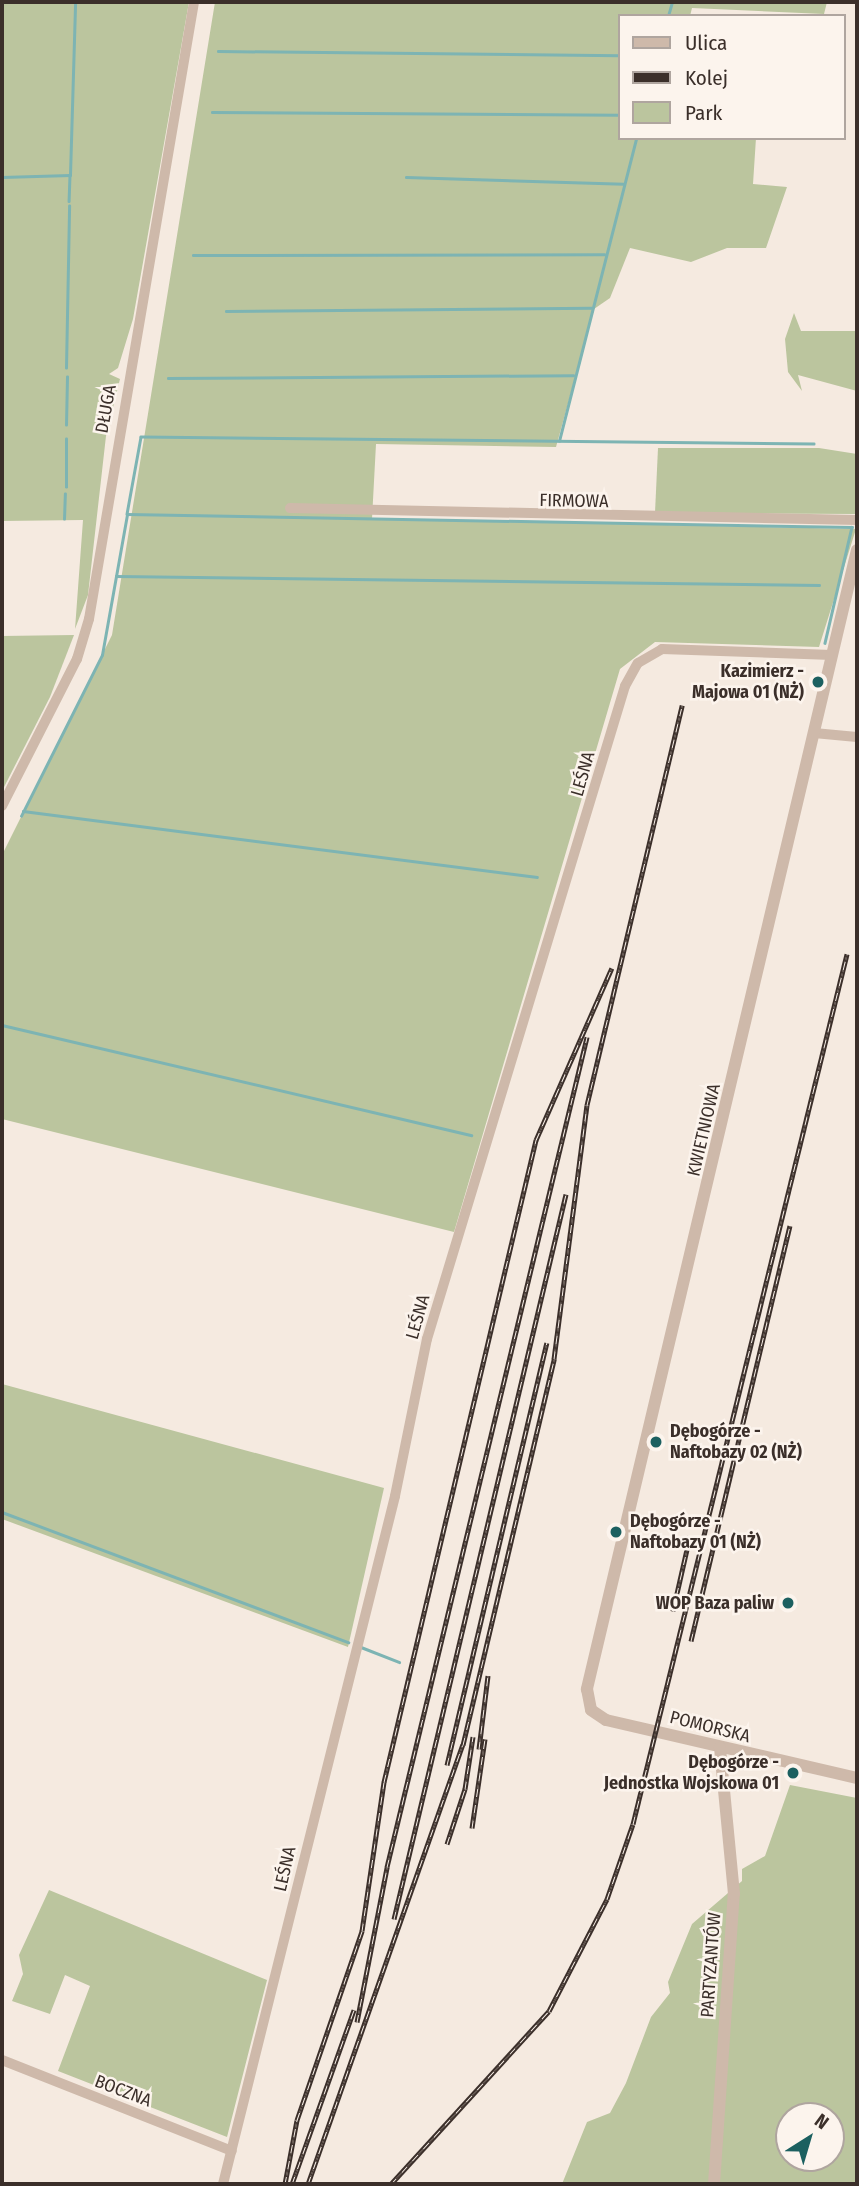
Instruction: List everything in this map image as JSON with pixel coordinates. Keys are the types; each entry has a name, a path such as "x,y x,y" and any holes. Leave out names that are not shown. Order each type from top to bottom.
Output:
{"street":[{"name":"DŁUGA","path":"2,806 77,659 89,619 194,2"},
{"name":"FIRMOWA","path":"290,508 857,520"},
{"name":"KWIETNIOWA","path":"596,1714 589,1704 588,1678 857,550"},
{"name":"LEŚNA","path":"223,2184 395,1496 427,1339 625,686 638,663 672,648 832,655"},
{"path":"814,733 857,737"},
{"name":"POMORSKA","path":"596,1714 720,1748 857,1778"},
{"name":"PARTYZANTÓW","path":"714,2184 734,1894 720,1748"},
{"name":"BOCZNA","path":"2,2060 232,2151"}],"green space":[{"path":"2,2 189,2 133,319 118,368 109,374 120,379 106,436 88,595 75,629 83,520 2,521"},
{"path":"215,2 827,2 824,14 692,8 690,14 618,14 618,140 756,140 753,184 787,187 766,248 727,248 691,262 630,248 610,298 594,309 556,447 376,444 372,519 856,529 819,647 655,642 620,669 454,1232 2,1119 2,855 112,635"},
{"path":"794,313 801,331 857,331 857,391 798,375 802,391 788,372 785,339"},
{"path":"658,448 819,448 857,454 857,514 655,513"},
{"path":"74,635 50,697 2,791 2,636"},
{"path":"2,1384 384,1488 348,1647 2,1519"},
{"path":"790,1785 857,1798 857,2184 562,2184 587,2122 610,2113 626,2083 651,2017 670,1993 668,1982 692,1924 742,1881 742,1869 765,1856"},
{"path":"49,1890 267,1980 227,2137 58,2071 90,1986 65,1975 50,2014 12,2001 23,1974 19,1955"}],"waterway":[{"path":"70,175 75,2"},
{"path":"669,14 672,2"},
{"path":"218,51 618,55"},
{"path":"212,112 618,115"},
{"path":"559,441 635,140"},
{"path":"2,177 70,175 69,201"},
{"path":"406,177 623,184"},
{"path":"66,368 69,206"},
{"path":"193,255 604,254"},
{"path":"226,311 591,308"},
{"path":"168,378 573,375"},
{"path":"66,425 67,377"},
{"path":"814,444 141,437 127,514 852,527 825,643"},
{"path":"66,439 66,487"},
{"path":"64,519 65,494"},
{"path":"21,816 102,655 127,514"},
{"path":"116,576 819,585"},
{"path":"23,811 537,877"},
{"path":"2,1025 471,1135"},
{"path":"2,1512 348,1642"},
{"path":"361,1647 399,1662"}],"railway":[{"path":"308,2184 463,1745 554,1359 587,1105 682,705"},
{"path":"391,2184 549,2011 607,1899 633,1824 847,954"},
{"path":"285,2184 297,2120 362,1931 384,1782 536,1140 612,968"},
{"path":"357,2022 387,1867 587,1037"},
{"path":"394,1919 566,1194"},
{"path":"691,1641 790,1226"},
{"path":"447,1765 547,1343"},
{"path":"673,1611 690,1536"},
{"path":"479,1749 488,1676"},
{"path":"447,1844 465,1789 473,1737"},
{"path":"472,1828 485,1739"},
{"path":"292,2184 354,2010"}],"place":[{"name":"Kazimierz - Majowa 01 (NŻ)","path":"818,682"},
{"name":"Dębogórze - Naftobazy 02 (NŻ)","path":"656,1442"},
{"name":"Dębogórze - Naftobazy 01 (NŻ)","path":"616,1532"},
{"name":"WOP Baza paliw","path":"788,1603"},
{"name":"Dębogórze - Jednostka Wojskowa 01","path":"793,1773"}]}
